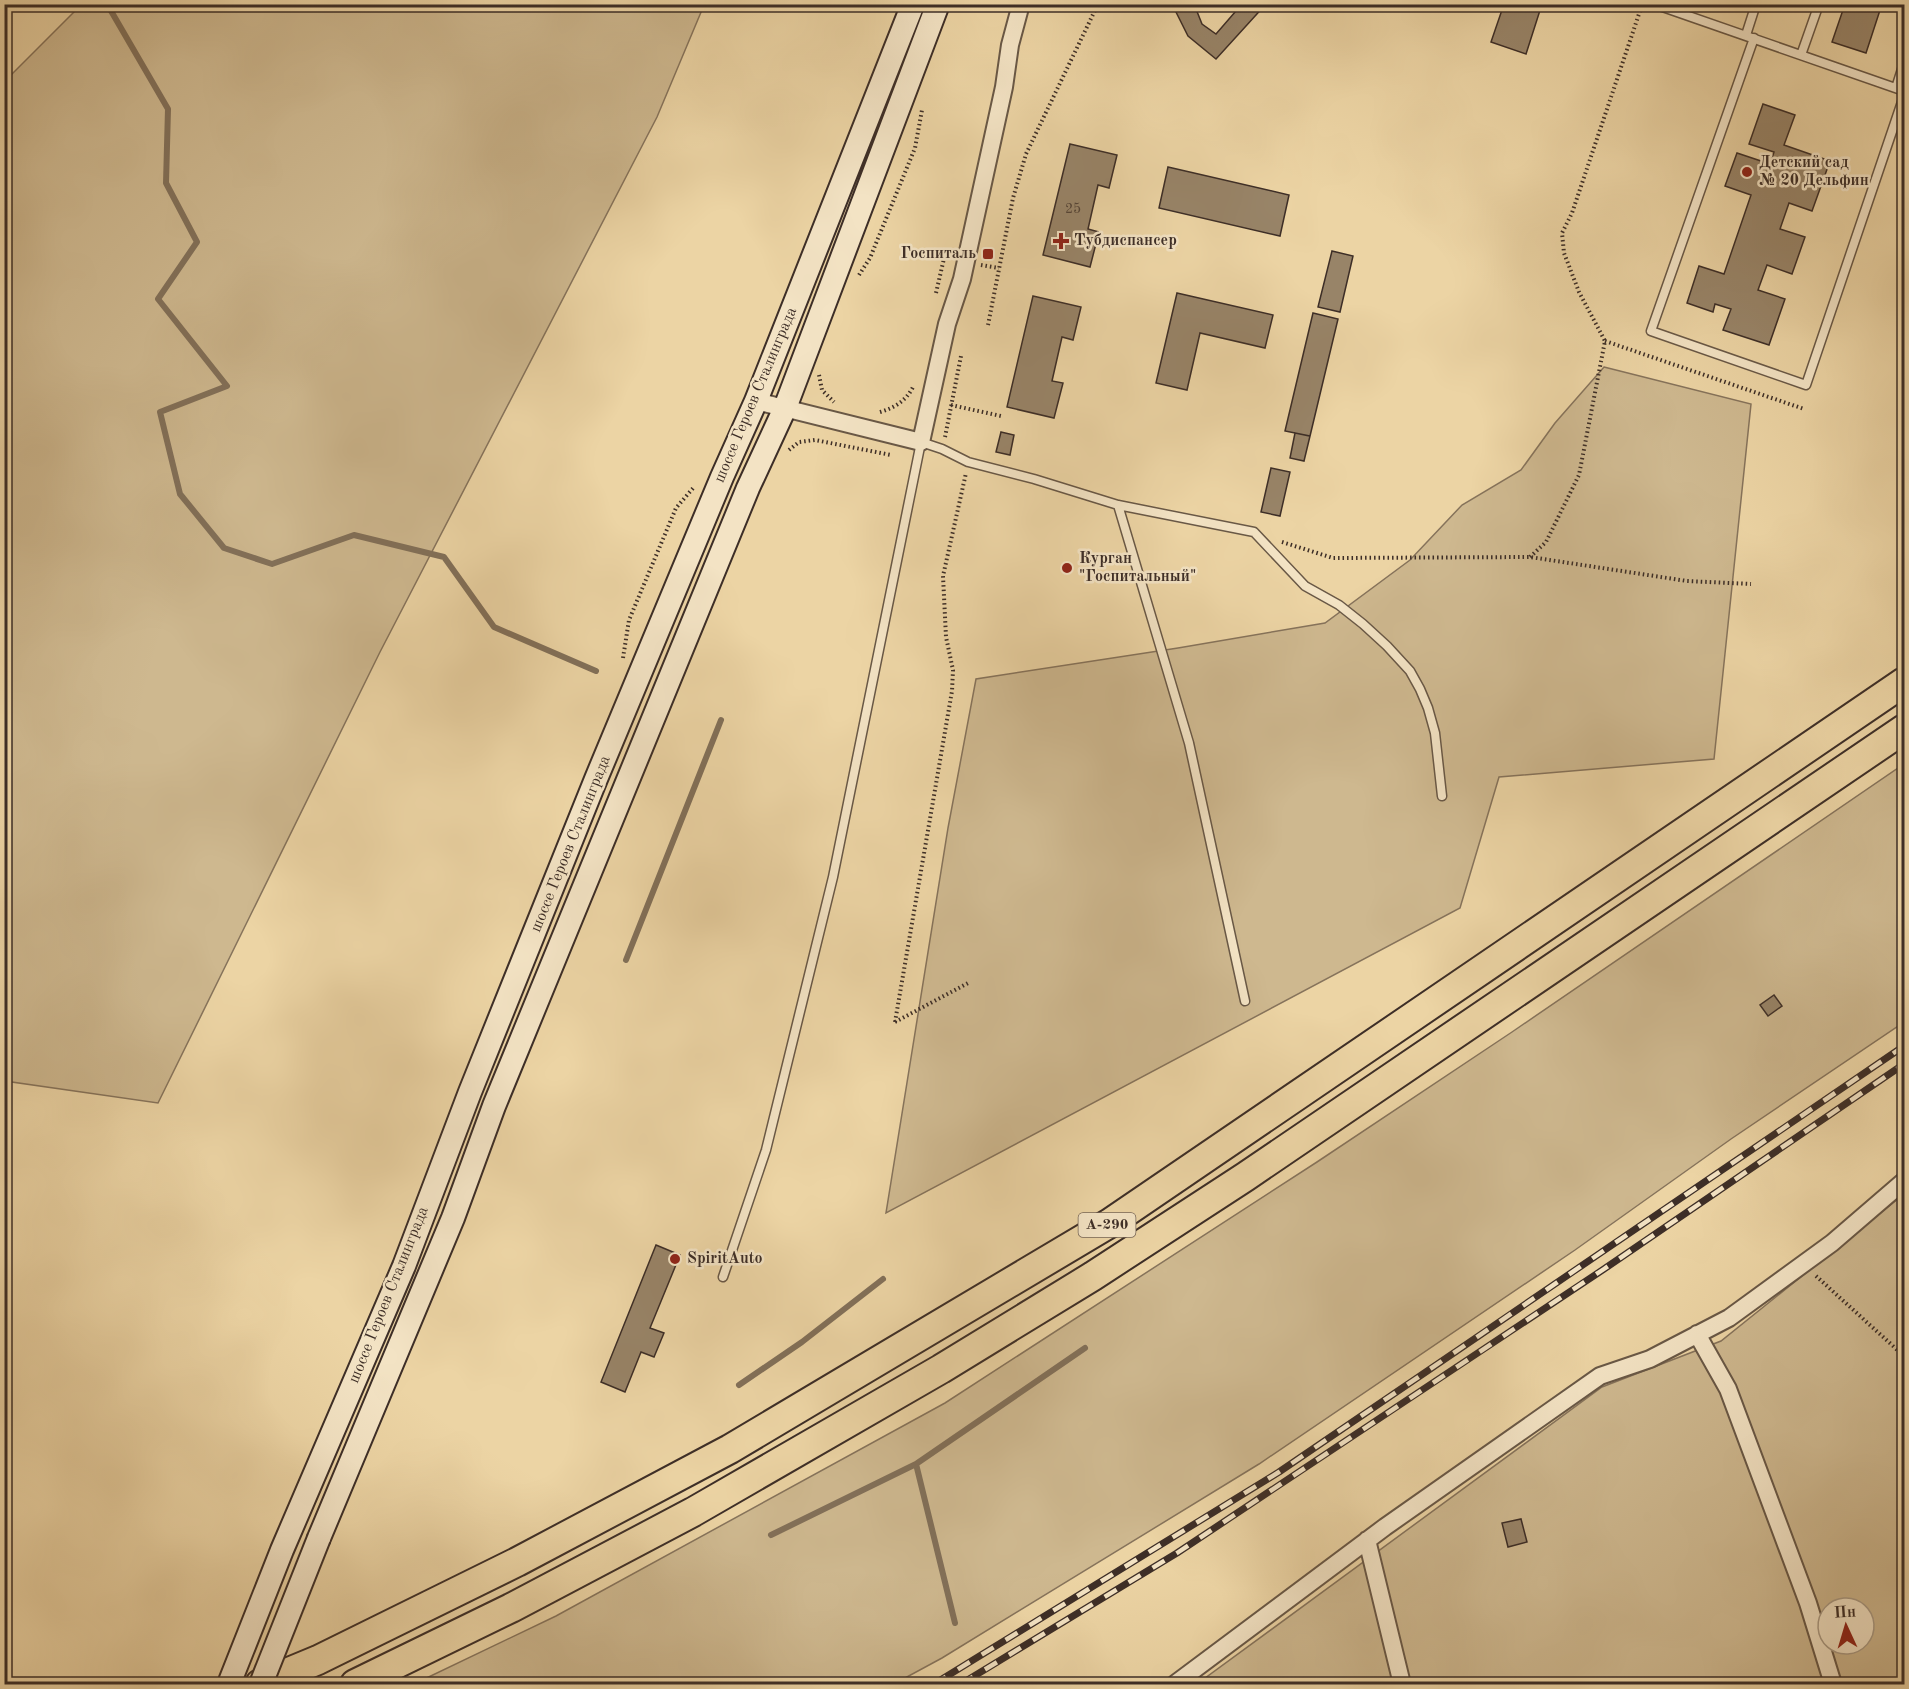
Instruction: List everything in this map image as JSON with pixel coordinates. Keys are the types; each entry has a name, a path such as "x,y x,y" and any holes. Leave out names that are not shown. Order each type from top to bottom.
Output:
{"highway":[{"name":"А-290","path":"261,1684 318,1660 517,1562 730,1449 1110,1223 1905,682"},
{"name":"А-290","path":"355,1684 511,1608 693,1512 941,1369 1093,1276 1245,1177 1905,729"}],"main road":[{"name":"шоссе Героев Сталинграда","path":"229,1684 282,1550 404,1266 470,1092 596,779 756,401 913,4"},
{"name":"шоссе Героев Сталинграда","path":"261,1684 319,1538 453,1218 502,1085 748,488 785,408 938,4"}],"street":[{"path":"756,401 921,442 947,324 962,279 1004,87 1010,45 1021,4"},
{"path":"1175,1684 1367,1540 1600,1376 1650,1359 1729,1318 1832,1243 1905,1181"},
{"path":"1697,1335 1728,1389 1808,1603 1833,1684"},
{"path":"1367,1540 1402,1684"}],"lane":[{"path":"1654,4 1900,90 1904,66"},
{"path":"1756,4 1750,37 1651,331 1806,385 1905,96"},
{"path":"1801,55 1819,4"},
{"path":"723,1276 766,1150 830,888 921,442 968,462 1034,479 1118,505 1254,532 1305,586 1340,606 1363,624 1388,646 1410,671 1420,689 1436,734 1442,796"},
{"path":"1118,505 1190,743 1245,1001"}],"path":[{"path":"988,325 1013,198 1026,154 1098,4"},
{"path":"1530,557 1546,542 1579,475 1605,341 1570,270 1562,248 1562,233 1572,213 1642,4"},
{"path":"858,276 870,258 915,148 924,101"},
{"path":"935,298 945,254"},
{"path":"1605,341 1804,410"},
{"path":"942,449 962,351"},
{"path":"818,372 822,390 834,402 842,406"},
{"path":"874,414 893,408 901,402 909,395 916,381"},
{"path":"951,405 1001,416"},
{"path":"785,453 799,442 815,440 901,457"},
{"path":"968,462 943,576 946,637 953,670 952,691 894,1022 970,982"},
{"path":"622,661 629,620 676,508 699,481"},
{"path":"1254,532 1333,558 1530,557 1687,581 1751,584"},
{"path":"1803,1264 1905,1356"}],"shaded area":[{"path":"81,5 704,5 657,117 380,652 158,1103 5,1081 5,81"},
{"path":"1604,367 1751,404 1714,759 1499,777 1460,908 886,1213 948,828 976,679 1325,623 1410,560 1462,505 1521,470 1555,423"},
{"path":"1904,764 1904,1022 1731,1139 1575,1250 1259,1464 942,1658 894,1684 414,1684 556,1616 945,1403 1317,1162 1512,1032"},
{"path":"1904,1194 1904,1684 1197,1684 1602,1387 1721,1341"}],"building":[{"path":"1172,4 1194,4 1202,24 1216,34 1242,4 1266,4 1216,59 1188,36"},
{"path":"1504,4 1542,4 1526,54 1491,42"},
{"path":"1845,4 1882,4 1866,53 1832,42"},
{"path":"1763,104 1795,115 1784,145 1830,161 1812,211 1789,203 1780,229 1805,237 1792,274 1767,265 1758,290 1785,299 1769,345 1723,330 1731,309 1715,304 1713,312 1687,303 1699,266 1724,274 1751,195 1725,186 1737,153 1770,164 1774,152 1749,144"},
{"path":"1070,144 1117,155 1109,188 1098,185 1088,229 1099,232 1090,267 1043,255"},
{"path":"1168,167 1289,195 1280,236 1159,208"},
{"path":"1332,251 1353,256 1340,312 1318,307"},
{"path":"1177,293 1273,315 1265,348 1200,333 1187,390 1156,383"},
{"path":"1033,296 1081,307 1073,340 1062,337 1052,381 1063,383 1054,418 1007,407"},
{"path":"1313,313 1338,319 1310,436 1285,431"},
{"path":"1001,432 1014,435 1010,455 996,452"},
{"path":"1295,433 1310,436 1304,461 1290,458"},
{"path":"1271,468 1290,472 1280,516 1261,512"},
{"path":"1774,995 1782,1006 1768,1016 1760,1005"},
{"path":"656,1245 680,1255 650,1328 664,1333 654,1357 641,1352 625,1392 601,1382"},
{"path":"1521,1519 1527,1542 1508,1547 1502,1523"}],"waterway":[{"path":"107,4 168,109 166,183 197,242 158,299 227,386 160,412 180,494 224,548 272,564 354,535 444,557 494,627 596,671"},
{"path":"626,960 721,720"},
{"path":"739,1385 802,1342 883,1279"},
{"path":"771,1535 916,1464 1085,1348"},
{"path":"916,1464 955,1623"}],"railway":[{"path":"934,1684 1279,1472 1904,1046"},
{"path":"961,1684 1177,1553 1604,1269 1904,1064"}],"place":[{"name":"Детский сад № 20 Дельфин","path":"1747,172"},
{"name":"Тубдиспансер","path":"1061,241"},
{"name":"Госпиталь","path":"988,254"},
{"name":"Курган \"Госпитальный\"","path":"1067,568"},
{"name":"SpiritAuto","path":"675,1259"}]}
